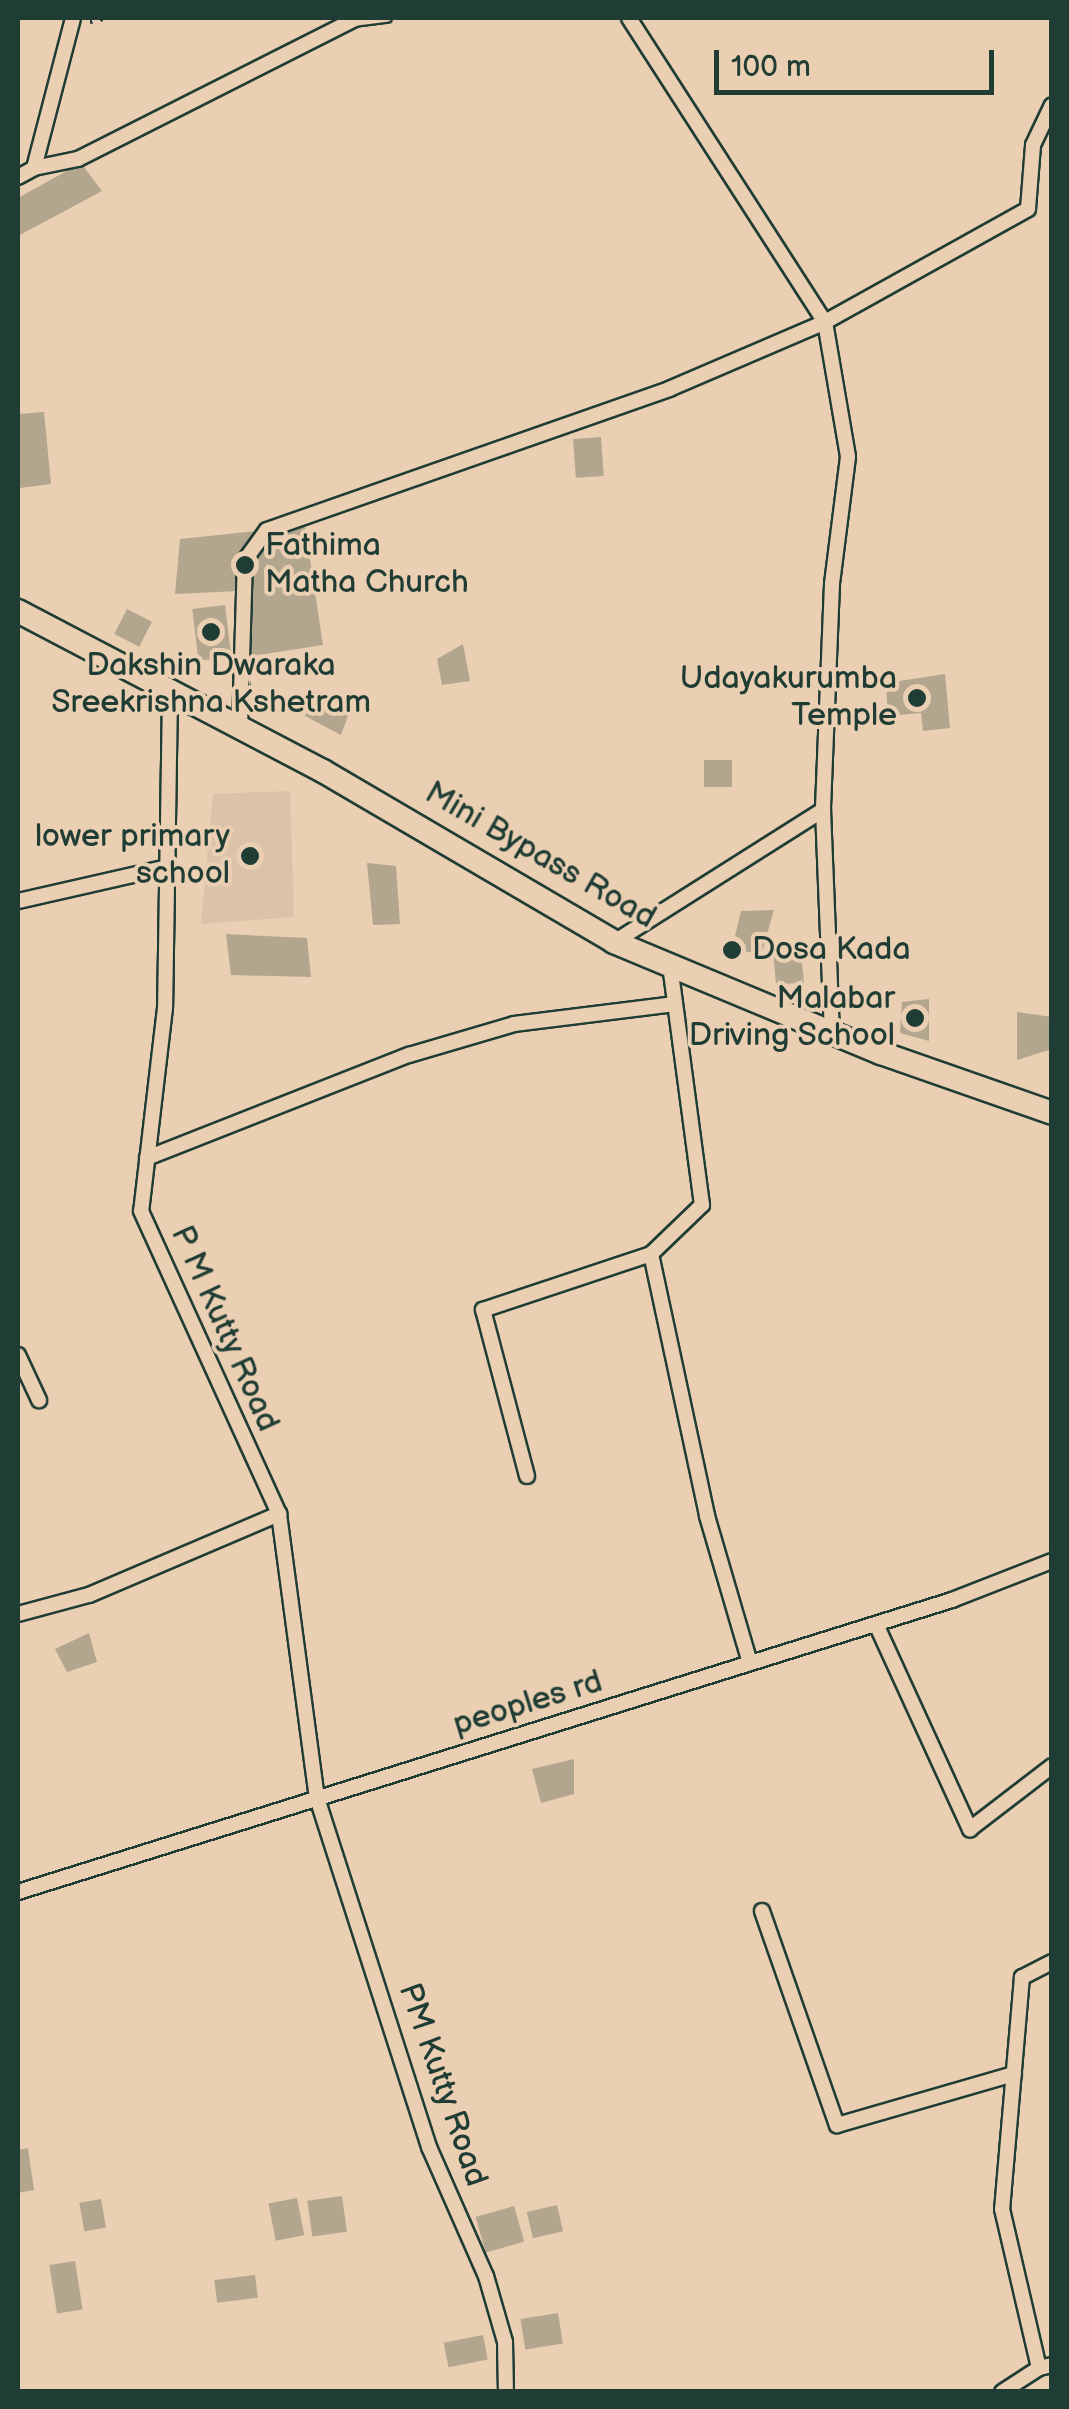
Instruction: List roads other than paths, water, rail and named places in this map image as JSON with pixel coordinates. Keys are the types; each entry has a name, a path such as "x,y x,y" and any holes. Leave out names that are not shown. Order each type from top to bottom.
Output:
{"main road":[{"name":"Mini Bypass Road","path":"18,612 170,695 240,727 614,942 832,1032 1052,1112"}],"street":[{"path":"34,168 73,18"},
{"path":"630,18 825,322 848,458 832,584 824,810 832,1032"},
{"path":"18,177 34,168 78,159 353,20"},
{"path":"240,727 245,560 268,530 669,390 825,322 1028,209 1034,145 1052,105"},
{"name":"P M Kutty Road","path":"170,695 166,1008 141,1211 279,1514 317,1798"},
{"path":"614,942 824,810"},
{"path":"18,901 168,867"},
{"path":"527,1476 484,1310 652,1254 702,1205 670,964"},
{"path":"146,1158 496,1029 675,1004"},
{"path":"652,1254 706,1516 750,1664"},
{"path":"18,1355 39,1400"},
{"path":"18,1614 89,1595 279,1514"},
{"name":"peoples rd","path":"18,1892 876,1624 1052,1561"},
{"path":"876,1624 970,1829 1052,1766"},
{"name":"PM Kutty Road","path":"317,1798 430,2147 486,2276 505,2342 506,2392"},
{"path":"762,1910 837,2125 1014,2074"},
{"path":"1002,2392 1045,2366 1002,2209 1022,1977 1052,1962"}],"lane":[{"path":"353,20 388,18"}],"place":[{"name":"Fathima Matha Church","path":"245,565"},
{"name":"Dakshin Dwaraka Sreekrishna Kshetram","path":"211,632"},
{"name":"Udayakurumba Temple","path":"917,698"},
{"name":"lower primary school","path":"250,856"},
{"name":"Dosa Kada","path":"732,950"},
{"name":"Malabar Driving School","path":"915,1018"}]}
